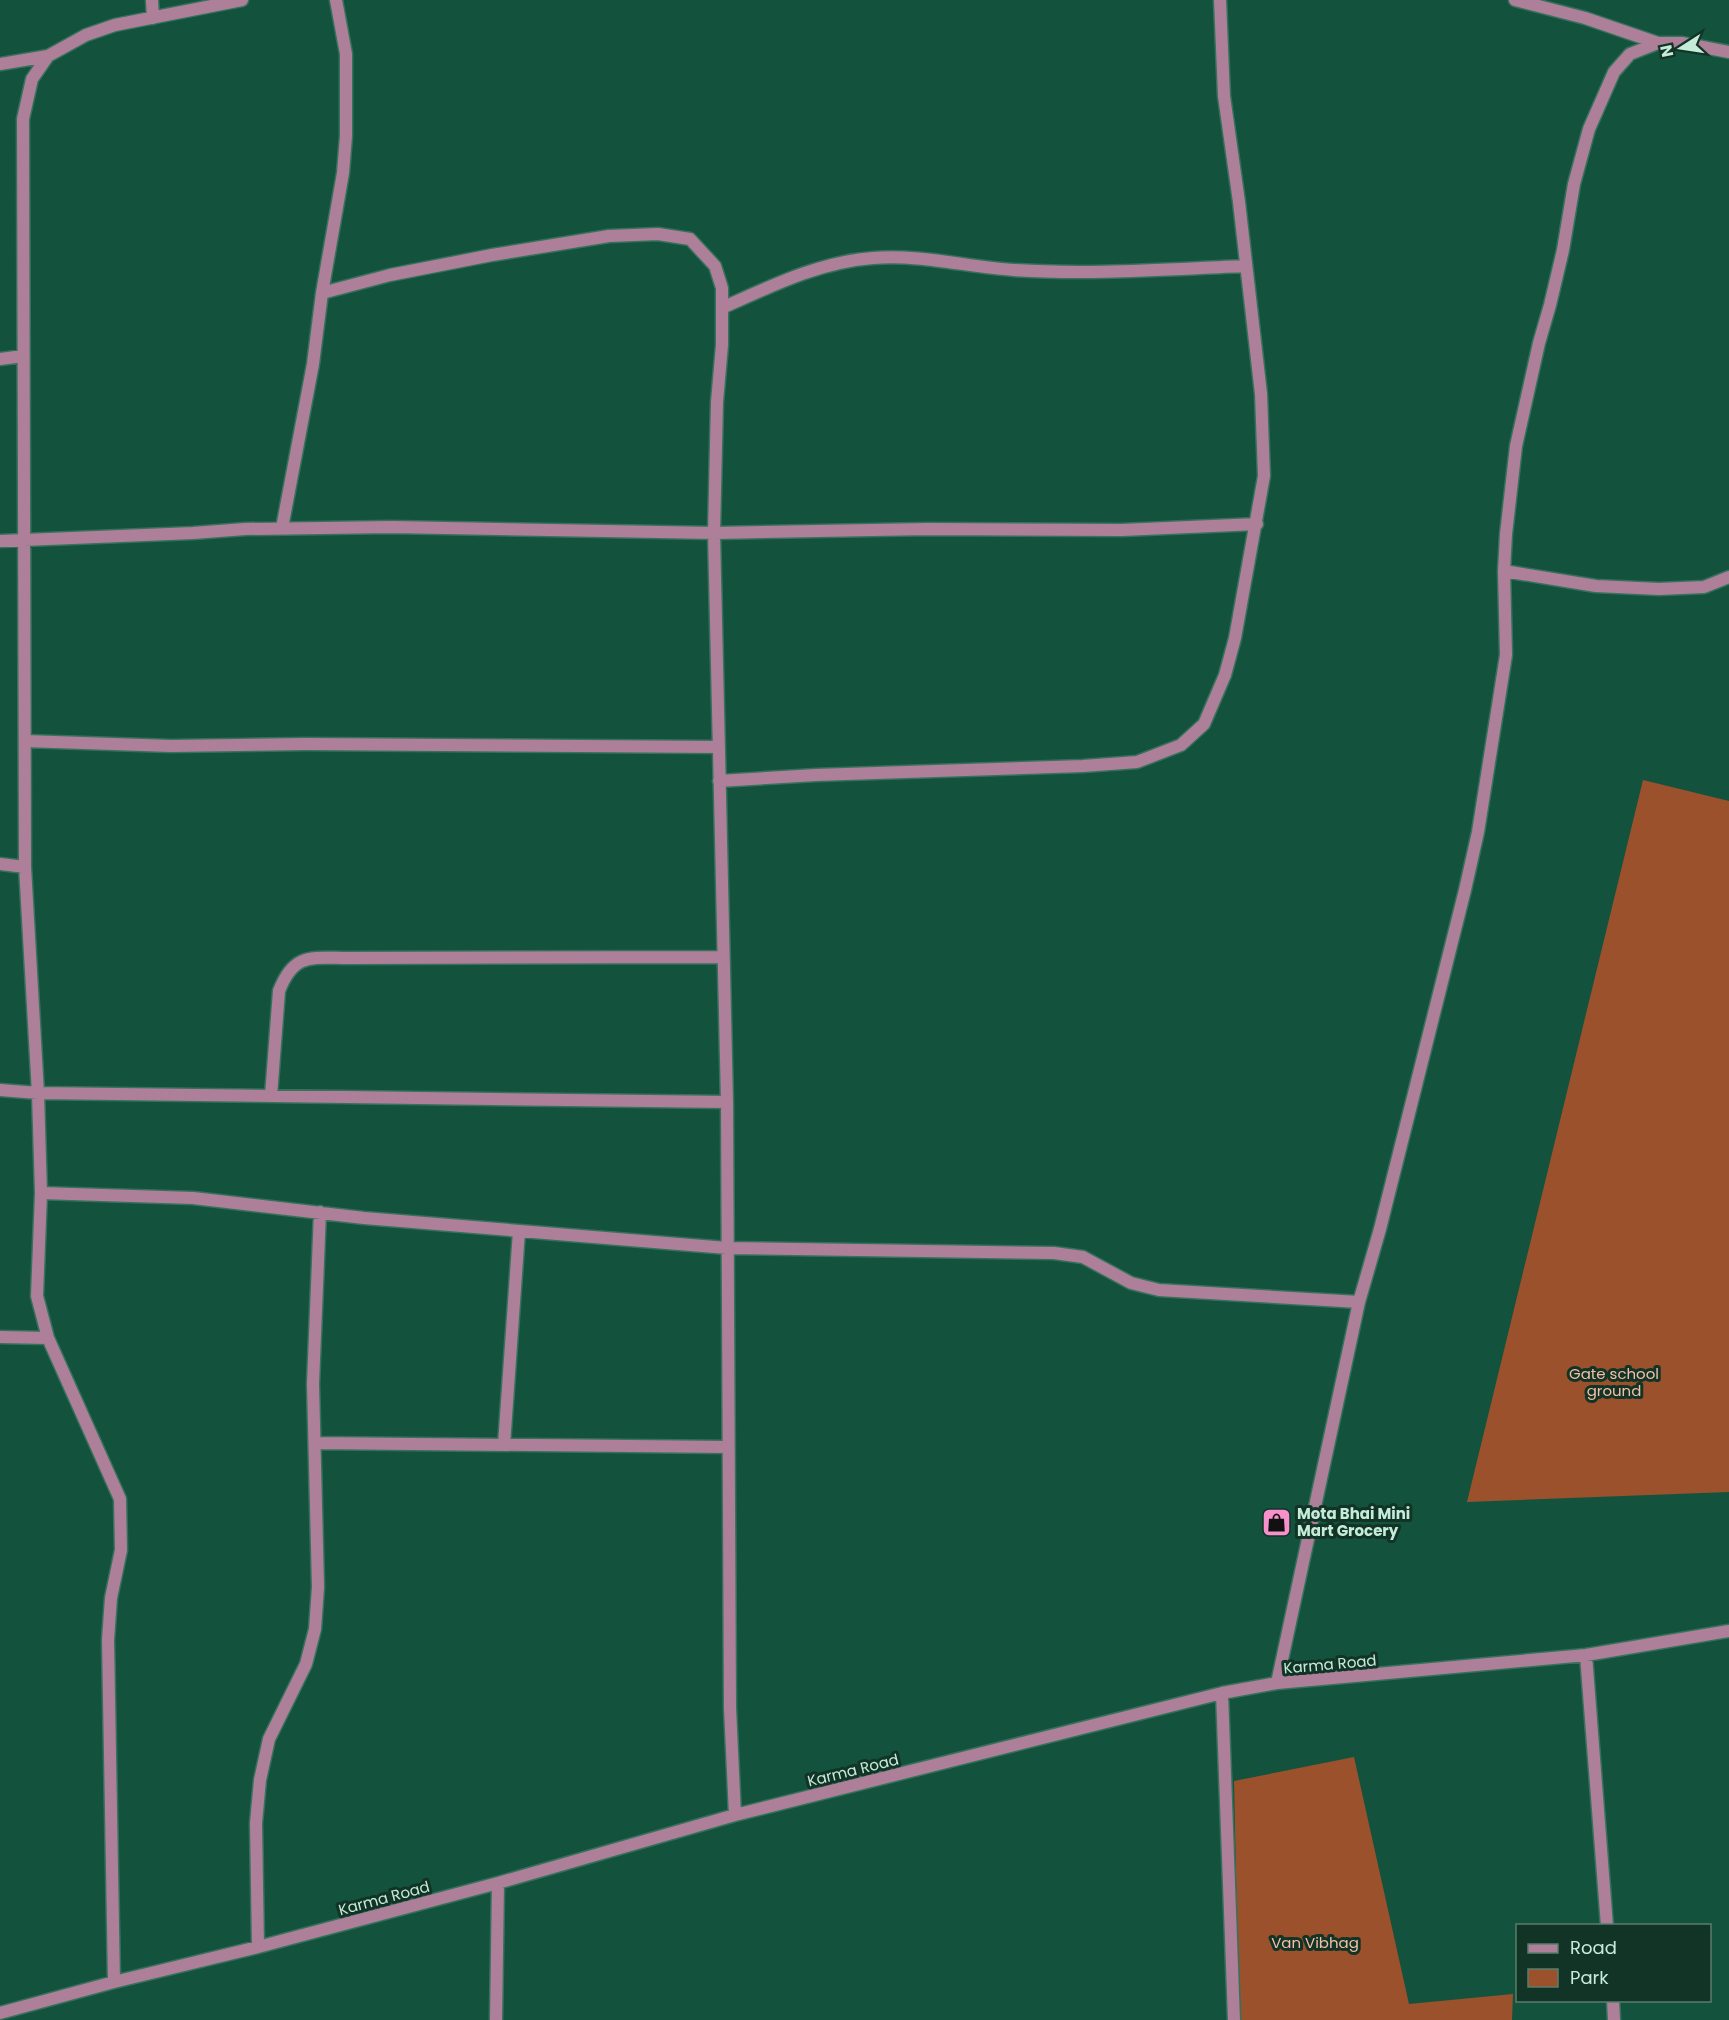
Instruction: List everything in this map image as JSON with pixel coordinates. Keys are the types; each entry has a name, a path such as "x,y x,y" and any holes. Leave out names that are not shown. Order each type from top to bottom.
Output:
{"street":[{"path":"152,0 153,18"},
{"path":"0,64 48,56 86,35 115,25 242,0"},
{"path":"282,528 313,364 322,293 343,173 346,136 346,54 336,0"},
{"path":"719,781 1137,762 1181,745 1203,724 1225,675 1235,638 1264,476 1261,394 1239,202 1224,96 1220,0"},
{"path":"1515,0 1585,18 1658,43 1682,43 1729,52"},
{"path":"1277,1683 1359,1302 1380,1229 1466,890 1478,832 1506,655 1504,571 1516,446 1563,250 1574,184 1589,129 1614,72 1630,54 1658,43"},
{"path":"48,56 32,79 23,119 25,867 38,1093 41,1193 37,1296 48,1338 120,1499 121,1550 111,1598 108,1640 114,1982"},
{"path":"322,293 390,275 492,255 609,236 658,234 690,238 715,266 722,288 722,345 717,402 714,533 727,1102 730,1708 735,1815"},
{"path":"722,308 801,273 873,258 920,259 1012,270 1068,272 1246,266"},
{"path":"0,359 23,356"},
{"path":"0,542 282,528 714,533 928,529 1122,530 1257,524"},
{"path":"1504,571 1596,586 1659,589 1704,587 1729,577"},
{"path":"25,741 171,746 318,744 719,747"},
{"path":"0,864 25,867"},
{"path":"271,1096 279,991 285,976 298,962 315,958 723,957"},
{"path":"0,1090 38,1093 727,1102"},
{"path":"41,1193 193,1198 364,1218 727,1248 1054,1253 1083,1257 1131,1283 1159,1290 1359,1302"},
{"path":"258,1947 256,1824 260,1780 269,1739 306,1664 315,1629 318,1587 314,1384 320,1212"},
{"path":"504,1444 519,1231"},
{"path":"0,1337 48,1338"},
{"path":"315,1443 728,1447"},
{"name":"Karma Road","path":"0,2013 258,1947 735,1815 1222,1693 1277,1683 1586,1655 1729,1631"},
{"path":"1586,1655 1607,1924"},
{"path":"1222,1693 1234,2020"},
{"path":"496,2020 498,1882"},
{"path":"1613,2002 1614,2020"}],"green space":[{"name":"Gate school ground","path":"1643,780 1729,801 1729,1492 1467,1502"},
{"name":"Van Vibhag","path":"1354,1757 1409,2004 1513,1994 1512,2020 1239,2020 1234,1781"}],"place":[{"name":"Mota Bhai Mini Mart Grocery","path":"1276,1522"}]}
